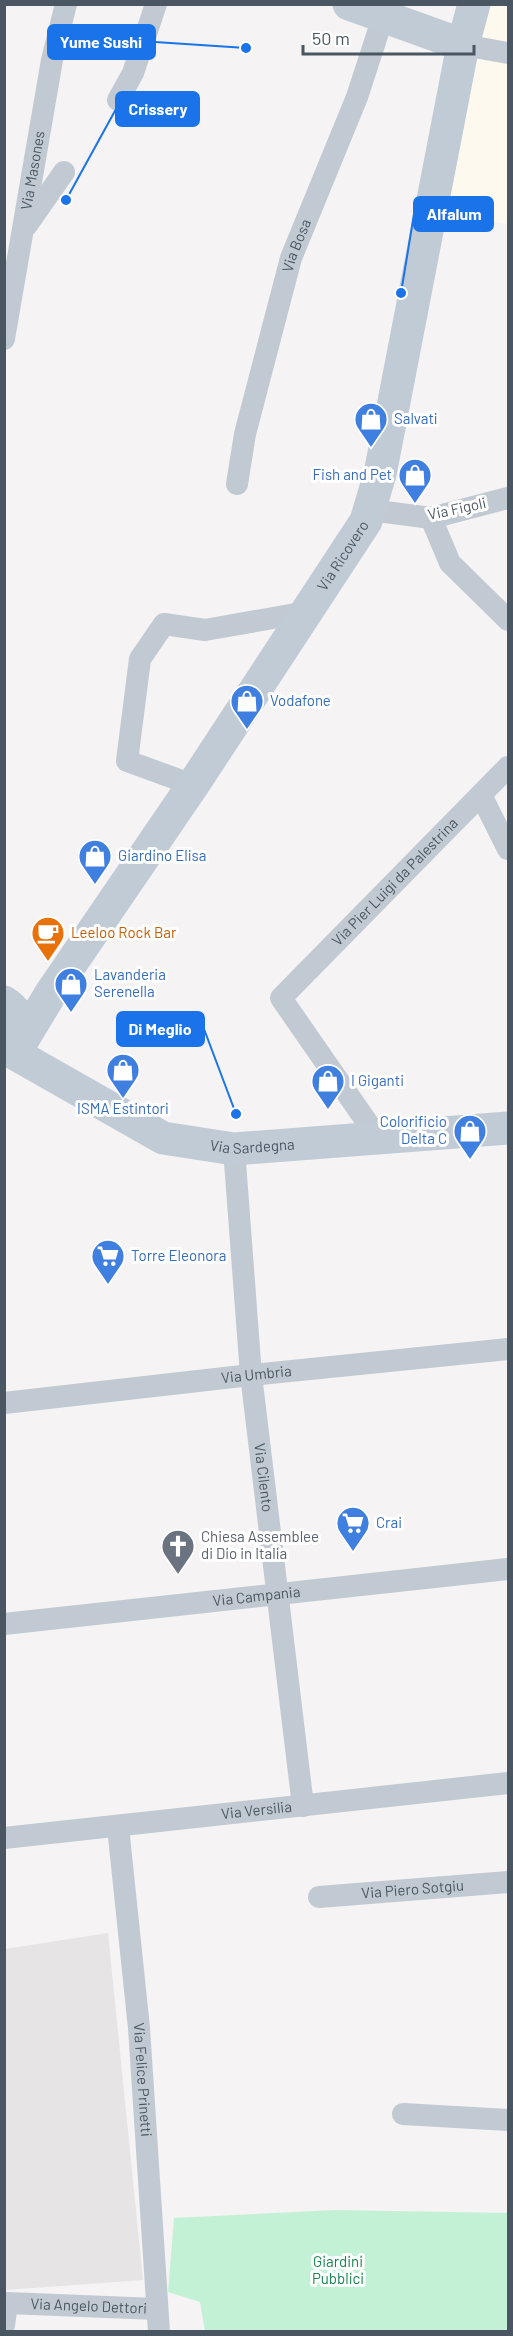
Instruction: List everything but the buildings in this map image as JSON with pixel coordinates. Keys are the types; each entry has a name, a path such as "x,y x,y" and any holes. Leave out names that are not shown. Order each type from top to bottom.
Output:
{"main road":[{"path":"349,4 463,45"},
{"name":"Via Ricovero","path":"13,1036 51,993 193,785 366,521 384,455 463,45 474,4"},
{"name":"Via Sardegna","path":"13,1036 163,1138 234,1149 508,1128"}],"street":[{"name":"Via Masones","path":"4,339 52,60 66,4"},
{"path":"118,100 133,73 156,4"},
{"name":"Via Bosa","path":"237,484 245,434 291,258 357,97 383,17"},
{"path":"463,45 508,53"},
{"path":"23,231 64,172"},
{"name":"Via Figoli","path":"370,510 431,518 508,498"},
{"path":"431,518 450,563 508,620"},
{"path":"193,785 127,761 140,659 164,624 205,630 307,612"},
{"name":"Via Pier Luigi da Palestrina","path":"378,1138 281,998 508,767"},
{"path":"481,795 508,849"},
{"name":"Via Cilento","path":"234,1149 252,1375 303,1806"},
{"name":"Via Umbria","path":"4,1402 508,1349"},
{"name":"Via Campania","path":"4,1624 508,1569"},
{"name":"Via Versilia","path":"4,1838 508,1783"},
{"name":"Via Felice Prinetti","path":"118,1827 139,2028 159,2331"},
{"name":"Via Piero Sotgiu","path":"319,1897 508,1882"},
{"path":"403,2114 508,2120"},
{"name":"Via Angelo Dettori","path":"4,2325 7,2303 157,2308"}],"shaded area":[{"path":"471,5 508,5 508,224 419,209"},
{"path":"108,1933 143,2280 5,2290 5,1949"}],"green space":[{"name":"Giardini Pubblici","path":"335,2210 508,2213 508,2331 205,2331 200,2302 168,2292 174,2218"}],"place":[{"name":"Yume Sushi","path":"246,48"},
{"name":"Crissery","path":"66,200"},
{"name":"Alfalum","path":"401,293"},
{"name":"Salvati","path":"371,448"},
{"name":"Fish and Pet","path":"415,504"},
{"name":"Vodafone","path":"247,730"},
{"name":"Giardino Elisa","path":"95,885"},
{"name":"Leeloo Rock Bar","path":"48,962"},
{"name":"Lavanderia Serenella","path":"71,1013"},
{"name":"ISMA Estintori","path":"123,1099"},
{"name":"I Giganti","path":"328,1110"},
{"name":"Di Meglio","path":"236,1114"},
{"name":"Colorificio Delta C","path":"470,1160"},
{"name":"Torre Eleonora","path":"108,1285"},
{"name":"Crai","path":"353,1552"},
{"name":"Chiesa Assemblee di Dio in Italia","path":"178,1575"}]}
